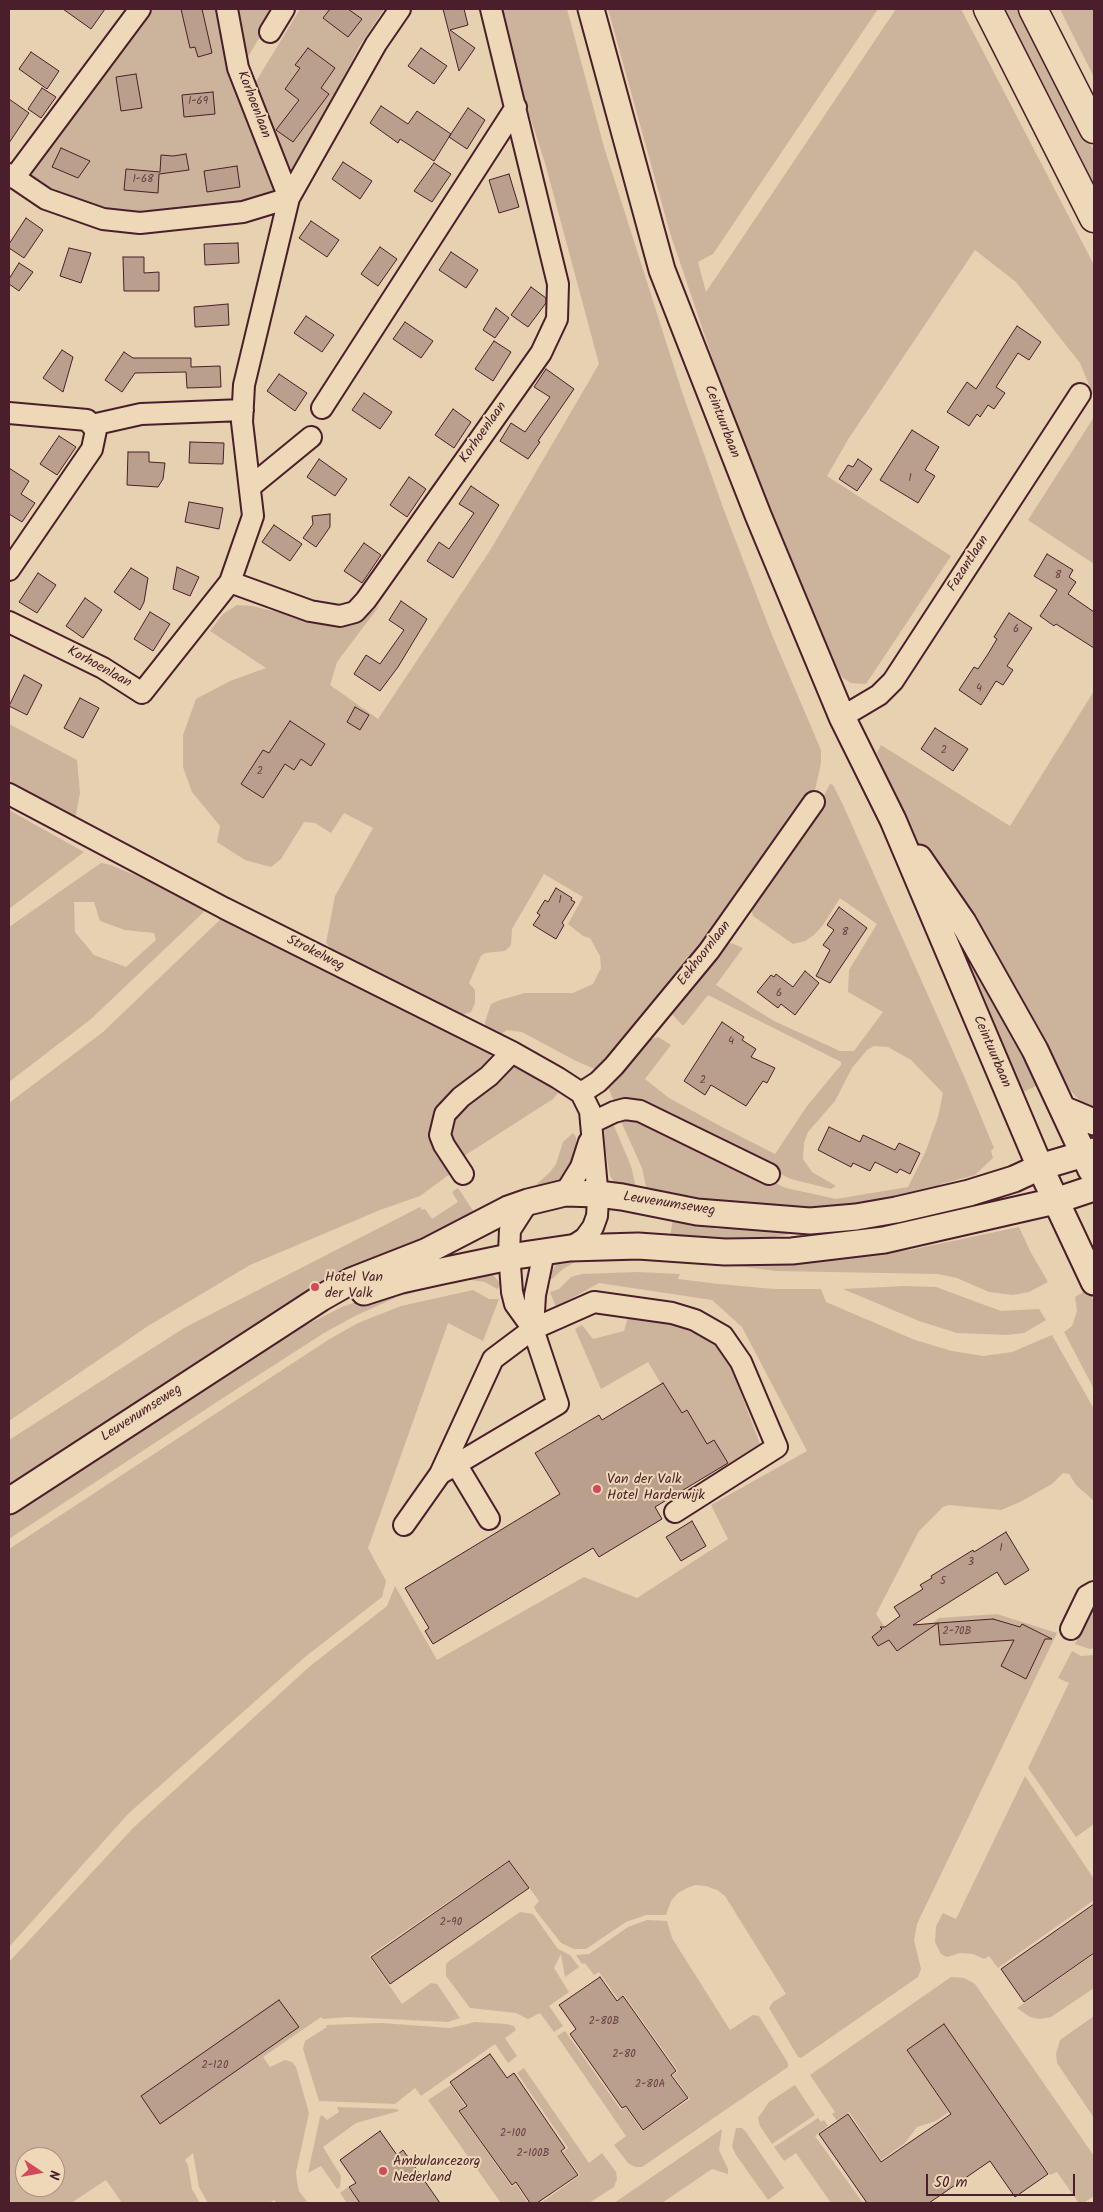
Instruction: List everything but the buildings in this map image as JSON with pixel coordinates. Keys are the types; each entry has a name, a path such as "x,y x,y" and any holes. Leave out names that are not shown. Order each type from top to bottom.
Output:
{"highway":[{"path":"988,9 1094,218"},
{"path":"1033,9 1094,129"}],"main road":[{"name":"Ceintuurbaan","path":"591,9 662,270 758,515 842,717 893,820 1040,1167 1094,1282"},
{"name":"Ceintuurbaan","path":"893,820 963,922 1035,1050 1063,1109 1090,1153 1094,1177"},
{"path":"1063,1109 1094,1122"},
{"name":"Leuvenumseweg","path":"9,1501 275,1326 351,1281 425,1252 508,1209 546,1196 565,1193 598,1194 697,1212 810,1220 856,1216 934,1202 1014,1179 1040,1167 1090,1153"},
{"name":"Leuvenumseweg","path":"275,1326 362,1292 401,1280 509,1257 570,1248 638,1246 725,1252 792,1251 884,1240 1055,1201 1094,1188"}],"street":[{"path":"140,9 10,176 46,199 102,219 140,223 243,212 289,198"},
{"name":"Korhoenlaan","path":"227,9 238,68 289,198"},
{"path":"270,32 284,9"},
{"name":"Korhoenlaan","path":"9,622 103,668 142,693 230,582 253,516 242,422 244,385 289,198 376,44 400,9"},
{"name":"Korhoenlaan","path":"230,582 310,611 340,616 355,612 366,600 541,352 557,319 558,284 491,9"},
{"path":"322,408 516,107"},
{"name":"Fazantlaan","path":"842,717 879,695 892,681 1080,394"},
{"path":"92,425 141,414 243,410"},
{"path":"9,413 87,420 96,430 92,449 9,570"},
{"path":"250,487 311,437"},
{"name":"Strokelweg","path":"9,794 224,908 512,1052 582,1094"},
{"name":"Eekhoornlaan","path":"582,1094 598,1082 614,1066 709,951 814,802"},
{"path":"463,1174 442,1140 440,1128 442,1120 449,1108 488,1076 512,1052"},
{"path":"570,1248 585,1238 593,1227 597,1216 598,1194 590,1111 582,1094"},
{"path":"565,1193 581,1167 592,1129 614,1112 624,1109 640,1111 769,1174"},
{"path":"448,1469 558,1404 533,1329 515,1304 512,1292 509,1257 510,1230 528,1202"},
{"path":"533,1329 535,1295 544,1252"},
{"path":"404,1525 448,1469 493,1359 533,1329 594,1302 672,1313 695,1320 723,1336 741,1362 777,1447 675,1512"},
{"path":"448,1469 489,1519"},
{"path":"1071,1629 1087,1596 1094,1592"}],"shaded area":[{"path":"153,9 220,9 277,187 272,198 159,216 110,212 46,186 27,174"},
{"path":"234,9 277,9 244,63"},
{"path":"300,9 384,9 359,47 292,176 290,176 252,88"},
{"path":"501,9 567,9 604,147 682,392 725,513 772,635 821,750 821,763 815,790 700,952 620,1047 597,1070 522,1032 507,1030 500,1035 486,1031 485,1022 491,1004 500,1000 525,993 573,993 593,984 601,968 600,956 590,938 583,936 568,924 583,897 544,874 512,929 511,945 505,951 485,953 481,956 469,983 475,990 475,1003 471,1012 458,1016 340,959 326,943 335,896 373,828 344,813 331,833 315,823 304,822 281,859 271,867 245,860 217,842 220,826 192,792 183,767 183,735 196,699 230,681 266,668 210,631 223,614 237,605 252,606 293,616 343,622 366,616 380,605 337,662 330,685 378,719 491,549 599,364 545,163 523,95"},
{"path":"608,9 878,9 713,254 698,262 706,292 896,9 961,9 1094,265 1094,397 1080,363 1016,282 975,250 849,438 827,476 951,556 866,684 851,683 843,678 837,669 768,510 729,407 670,233"},
{"path":"1003,9 1022,9 1094,151 1094,194"},
{"path":"1060,9 1094,9 1094,77"},
{"path":"1094,417 1094,564 1028,520"},
{"path":"1094,691 1094,1109 1079,1100 1052,1070 912,833 877,753 881,745 1010,826"},
{"path":"9,724 77,760 80,793 75,820 9,784"},
{"path":"830,784 833,785 843,805 964,1076 994,1148 991,1151 993,1158 975,1175 941,1184 922,1197 821,1211 648,1196 642,1168 620,1119 625,1114 786,1188 836,1199 908,1187 925,1153 938,1117 943,1093 911,1060 888,1047 874,1046 867,1050 852,1068 835,1101 808,1132 804,1143 803,1159 812,1172 836,1186 831,1189 791,1179 710,1140 616,1106 607,1085 649,1040 658,1037 671,1045 645,1079 669,1098 775,1154 807,1106 841,1065 841,1062 708,995 684,1025 682,1025 672,1014 724,945 731,943 743,948 716,985 774,1021 840,1051 854,1051 883,1012 848,992 849,970 877,924 840,898 823,925 814,935 805,941 793,944 753,916 751,908 811,820"},
{"path":"9,810 84,852 9,909"},
{"path":"101,863 111,865 209,907 91,1019 9,1082 9,927","holes":["74,902 94,902 100,921 125,930 154,933 156,940 126,967 94,955 75,932"]},
{"path":"225,915 491,1053 490,1063 441,1104 432,1117 431,1138 454,1171 420,1196 380,1210 250,1265 148,1326 9,1421 9,1103 103,1032"},
{"path":"956,923 1045,1082 1023,1092 980,987 945,928"},
{"path":"516,1065 562,1088 553,1099 461,1158 448,1131 454,1115"},
{"path":"612,1121 631,1166 637,1192 617,1186 610,1176 604,1126"},
{"path":"573,1133 576,1137 574,1164 565,1181 536,1195 537,1184 556,1164 563,1142"},
{"path":"458,1188 474,1212 419,1243 270,1316 9,1487 9,1440 184,1328 420,1207 422,1210 425,1209 432,1219 458,1202 452,1192"},
{"path":"673,1217 717,1229 808,1231 755,1240 670,1239"},
{"path":"1019,1227 1048,1282 1029,1292 1013,1295 989,1292 957,1278 938,1274 776,1271 722,1264 645,1259 645,1254 814,1259 910,1250"},
{"path":"632,1254 632,1261 575,1262 563,1269 552,1279 548,1278 557,1263 570,1257"},
{"path":"479,1272 493,1275 501,1284 497,1289 485,1282 464,1279 397,1297 355,1316 324,1333 226,1396 9,1539 9,1514 286,1335 344,1306 427,1280"},
{"path":"637,1272 680,1274 678,1279 719,1284 774,1289 821,1289 826,1302 915,1340 952,1351 983,1356 1012,1352 1052,1335 1094,1409 1094,1501 1076,1485 1069,1474 1063,1473 1052,1484 1020,1502 1001,1510 949,1505 943,1507 919,1531 876,1614 900,1649 939,1618 997,1614 1057,1633 917,1924 914,1940 921,1969 918,1977 801,2058 798,2057 769,2008 773,2002 786,1994 725,1896 717,1890 695,1885 687,1888 678,1893 671,1901 666,1915 646,1915 626,1922 586,1949 574,1949 561,1943 536,1911 534,1907 539,1901 509,1860 369,1956 402,2004 431,1983 437,1984 460,2018 448,2022 349,2017 323,2019 321,2017 263,2057 270,2067 285,2060 292,2062 296,2067 309,2113 296,2172 299,2191 308,2203 277,2203 274,2200 269,2203 208,2203 199,2187 193,2153 185,2160 188,2165 192,2189 200,2203 122,2203 106,2180 71,2203 9,2203 9,1962 133,1828 309,1667 387,1606 395,1586 437,1660 584,1577 637,1598 728,1539 711,1505 807,1451 742,1327 712,1300 599,1283 556,1307 550,1292 559,1289 571,1277 582,1274"},
{"path":"905,1286 936,1287 1001,1311 1039,1309 1046,1320 1024,1333 1007,1335 957,1333 919,1321 843,1289"},
{"path":"1088,1289 1094,1302 1094,1389 1064,1332 1072,1326 1077,1311 1075,1297"},
{"path":"473,1290 489,1299 499,1299 483,1341 448,1323 368,1548 386,1581 382,1597 305,1657 128,1814 9,1947 9,1549 328,1340 358,1323 401,1306"},
{"path":"628,1316 664,1322 690,1331 716,1344 731,1367 760,1444 720,1469 686,1411 679,1414 648,1362 601,1389 575,1329 582,1325 593,1339 624,1331"},
{"path":"1094,1606 1094,1648 1090,1649 1075,1644"},
{"path":"1072,1651 1081,1656 1094,1655 1094,1824 1076,1837 1028,1768 1069,1683 1058,1678"},
{"path":"1025,1776 1094,1879 1094,1900 998,1968 989,1956 984,1959 973,1954 960,1953 947,1957 941,1954 935,1942 936,1926 943,1913 956,1919"},
{"path":"520,1912 533,1914 558,1949 570,1955 579,1967 565,1977 561,1954 554,1968 569,1992 549,2006 563,2026 554,2032 540,2013 528,2019 516,2013 470,2008 446,1976 446,1964 449,1961"},
{"path":"647,1920 667,1921 672,1938 730,2030 753,2015 759,2016 788,2063 788,2067 642,2167 635,2167 628,2163 614,2145 626,2136 557,2036 565,2031 621,2110 626,2107 642,2131 690,2099 673,2075 678,2071 624,1995 618,1999 599,1972 594,1975 585,1963 582,1964 576,1955 589,1954 628,1927"},
{"path":"1094,1954 1094,1988 1051,2017 1040,2019 1030,2017 1017,2008"},
{"path":"951,1977 964,1978 975,1984 1094,2156 1094,2196 1085,2202 1078,2202 1057,2172 1050,2175 944,2024 907,2050 949,2112 936,2121 917,2127 905,2143 881,2160 849,2112 837,2121 832,2114 835,2112 810,2075"},
{"path":"1094,2016 1094,2118 1057,2063 1056,2054 1060,2040"},
{"path":"475,2022 514,2026 516,2030 505,2038 517,2056 508,2063 495,2044 421,2096 415,2088 395,2104 319,2101 303,2049 305,2041 327,2027 326,2025 381,2023 450,2028"},
{"path":"524,2068 589,2163 602,2153 616,2172 617,2179 614,2187 589,2203 541,2203 580,2175 563,2152 568,2148 517,2073"},
{"path":"451,2085 465,2106 458,2111 512,2187 516,2184 528,2203 501,2203 428,2100"},
{"path":"795,2085 815,2115 772,2144 760,2126 758,2118 769,2102"},
{"path":"337,2107 397,2109 399,2111 356,2123 323,2147 341,2176 340,2187 337,2189 321,2166 308,2173 320,2117 322,2115 327,2120 339,2112"},
{"path":"818,2118 821,2122 824,2120 828,2126 815,2136 863,2203 831,2203 796,2153 784,2161 774,2147"},
{"path":"736,2128 742,2128 746,2132 784,2188 768,2200 736,2155 732,2146"},
{"path":"722,2129 719,2150 728,2169 728,2174 712,2169 662,2203 614,2203"},
{"path":"348,2187 360,2203 347,2203 340,2193"}],"place":[{"name":"Hotel Van der Valk","path":"315,1287"},
{"name":"Van der Valk Hotel Harderwijk","path":"597,1489"},
{"name":"Ambulancezorg Nederland","path":"383,2171"}]}
